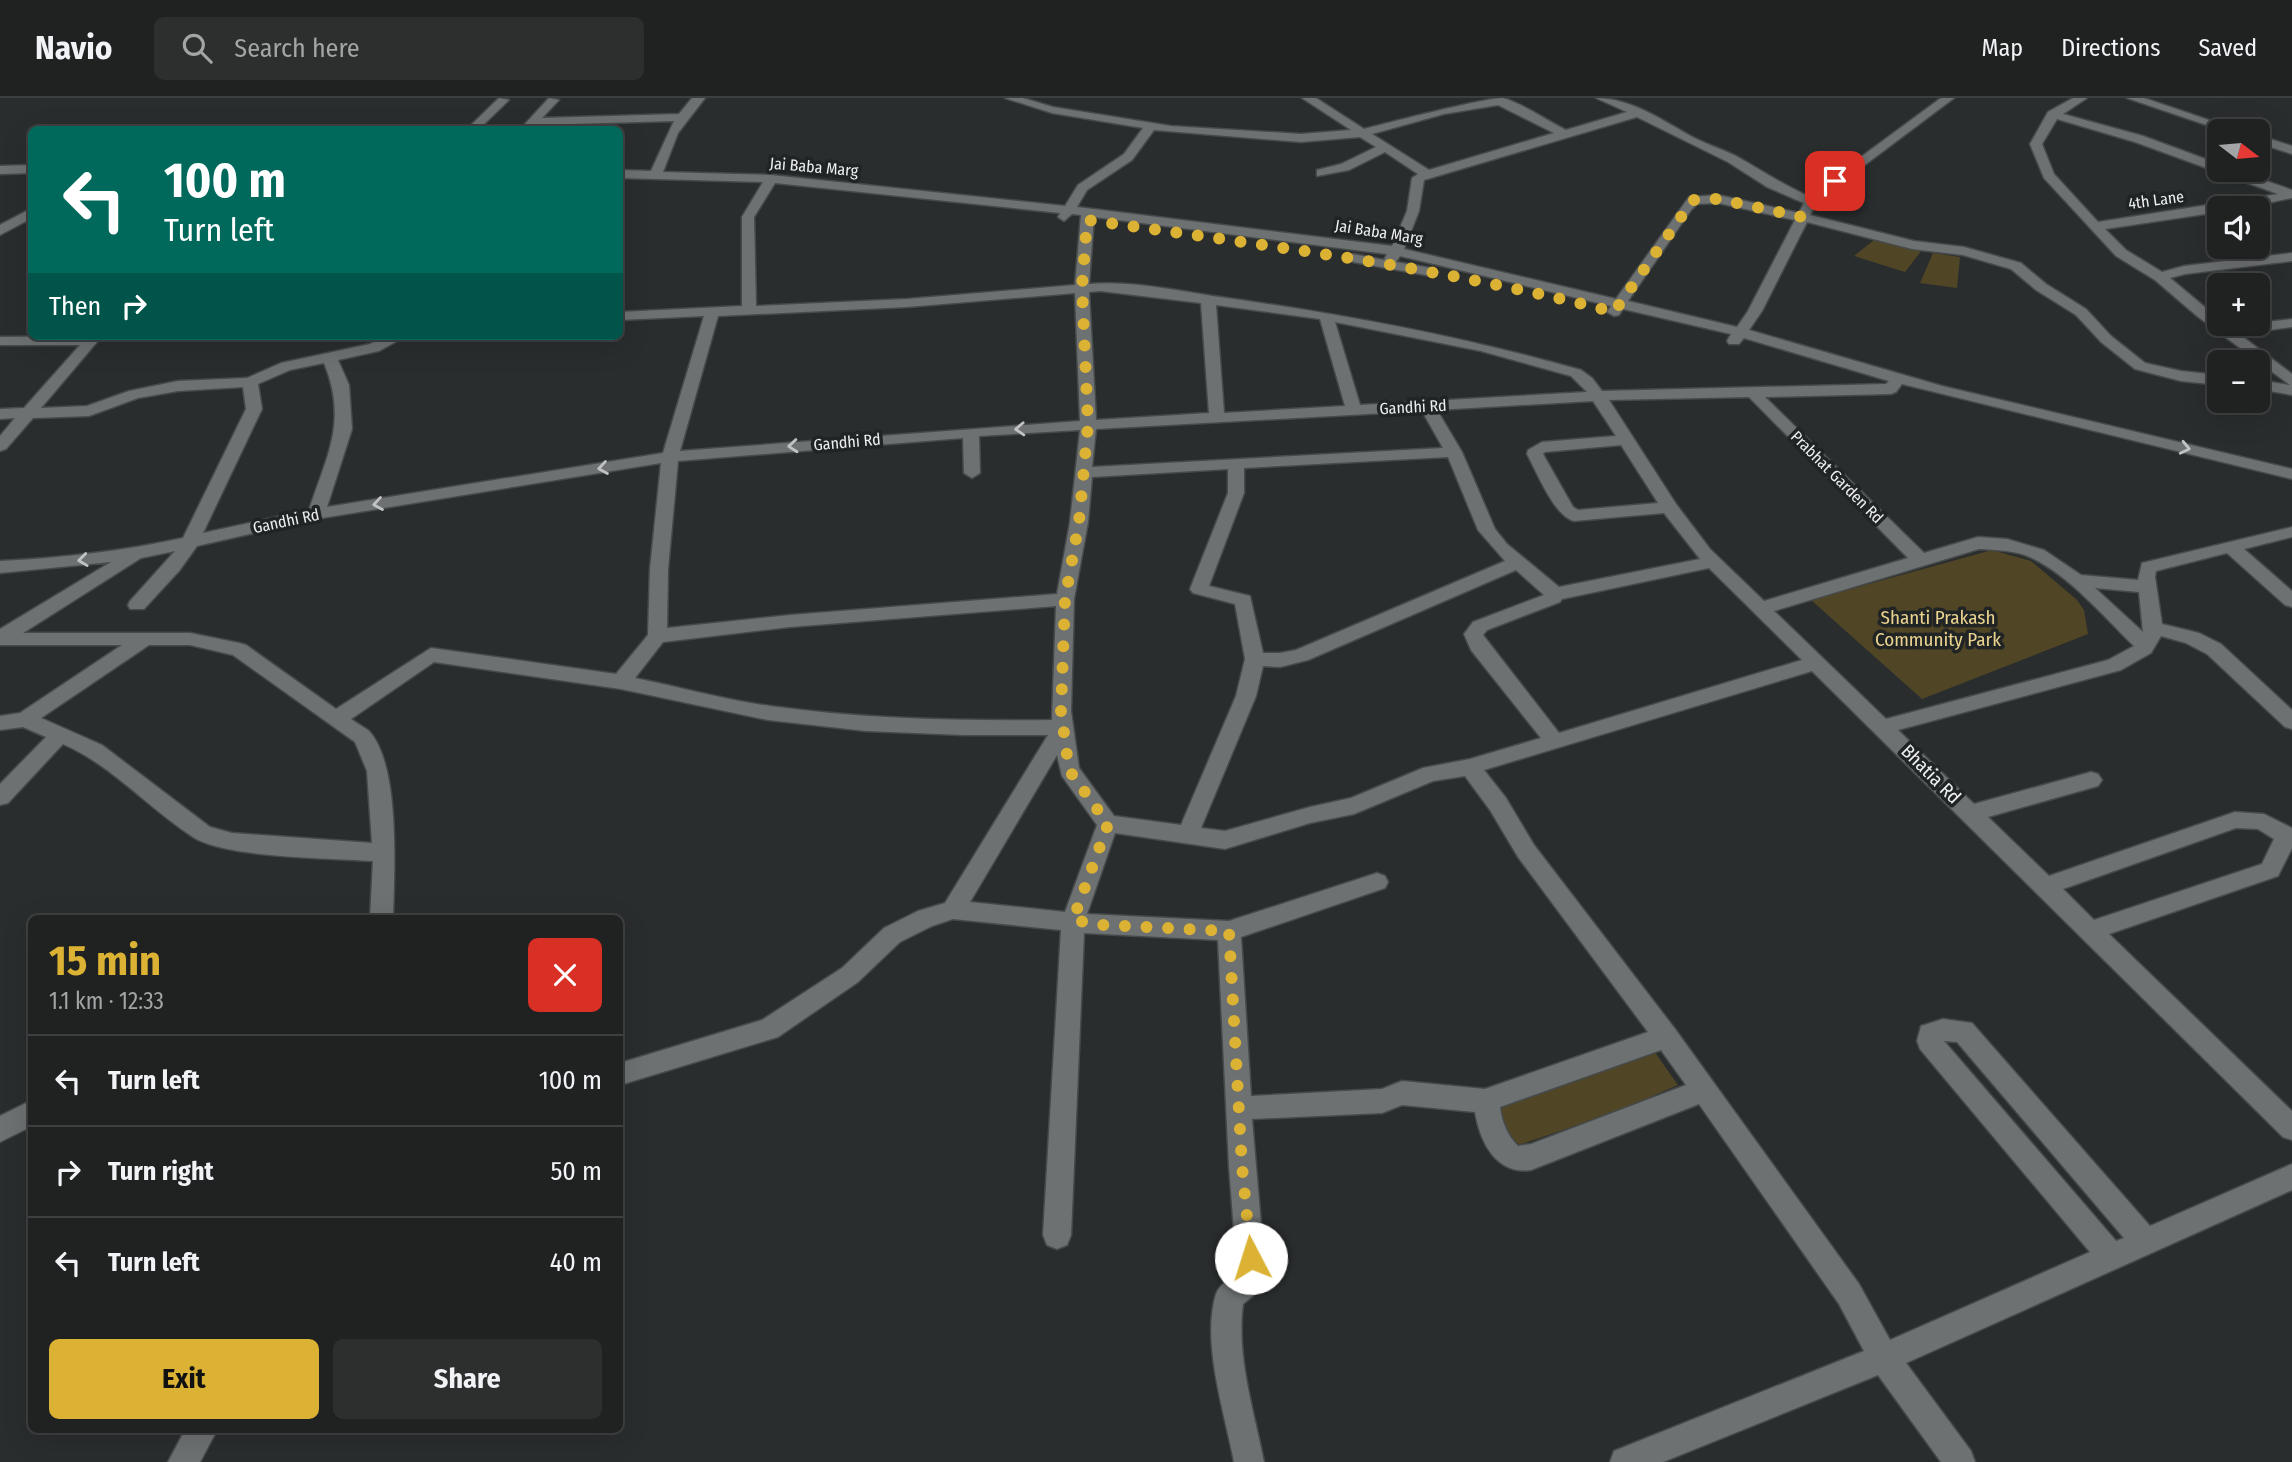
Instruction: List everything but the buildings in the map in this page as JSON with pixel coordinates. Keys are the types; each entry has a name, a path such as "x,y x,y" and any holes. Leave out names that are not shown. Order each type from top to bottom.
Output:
{"street":[{"path":"656,174 661,155 682,117 699,98"},
{"path":"1010,98 1052,110 1152,126 1301,138 1362,133 1496,100 1566,134"},
{"path":"1308,98 1428,175"},
{"path":"1602,98 1655,120 1685,138 1732,159 1772,184 1811,202"},
{"path":"1737,337 1755,311 1813,198 1948,98"},
{"path":"2081,98 2052,114 2044,123 2036,144 2048,175 2122,253 2160,277 2207,315"},
{"path":"2133,98 2207,121"},
{"path":"2151,98 2207,120"},
{"path":"475,126 503,100"},
{"path":"529,126 553,100"},
{"path":"1388,265 1407,233 1417,204 1418,178 1485,156 1638,113"},
{"path":"2052,114 2139,139 2207,164"},
{"path":"529,126 682,117"},
{"path":"1066,214 1082,188 1128,157 1152,126"},
{"path":"2270,137 2292,144"},
{"path":"2270,143 2292,150"},
{"path":"1321,173 1345,167 1384,148"},
{"path":"0,170 28,169"},
{"name":"Jai Baba Marg","path":"623,174 747,180 1396,251 1737,337 1894,384"},
{"path":"2256,182 2291,195"},
{"path":"749,311 748,217 769,183"},
{"name":"4th Lane","path":"2097,226 2291,195"},
{"path":"1617,308 1693,200 1718,199 1912,245 1964,251 2016,266 2042,287 2081,312 2106,339 2140,366 2181,376 2207,379"},
{"path":"0,231 28,214"},
{"path":"1088,216 1082,287 1088,425 1079,522 1065,599 1061,711 1069,770 1108,824 1225,840 1310,815 1354,806 1430,774 1470,766 1555,742 1815,663"},
{"name":"Jai Baba Marg","path":"1088,216 1388,265 1617,308"},
{"path":"2160,277 2184,270 2292,257"},
{"name":"Bhatia Rd","path":"623,316 908,303 1082,287 1155,292 1326,316 1483,347 1576,373 1587,381 1598,396 1668,507 1713,562 2292,1128"},
{"path":"1208,299 1217,419"},
{"path":"621,682 657,636 659,569 670,457 712,313"},
{"path":"1326,316 1354,410"},
{"path":"2270,326 2292,323"},
{"path":"2234,336 2292,381"},
{"path":"0,341 29,340"},
{"path":"0,446 29,413 84,340"},
{"path":"0,427 6,414 84,340"},
{"path":"6,414 89,411 134,394 178,386 250,382 286,366 374,348 391,340"},
{"path":"316,514 344,429 341,385 330,358"},
{"path":"137,605 173,567 189,544 254,409 250,382"},
{"path":"1894,384 2292,474"},
{"path":"1894,384 2292,488"},
{"name":"Gandhi Rd","path":"0,566 53,564 139,553 316,514 670,457 1088,425 1598,396 1702,392 1754,394 1894,384"},
{"path":"2270,386 2292,390"},
{"name":"Prabhat Garden Rd","path":"1754,394 1921,561"},
{"path":"1427,406 1454,452 1487,530 1501,548 1555,594"},
{"path":"971,432 972,473"},
{"path":"1626,440 1542,447 1536,450 1535,454 1566,510 1574,516 1668,507"},
{"path":"1084,472 1454,452"},
{"path":"1187,836 1246,696 1255,659 1243,600 1199,589 1236,493 1236,464"},
{"path":"1884,727 2114,664 2146,646 2154,628 2144,580 2148,568 2292,532"},
{"path":"1760,609 1978,543 2007,545 2038,554 2076,580 2146,646"},
{"path":"2230,547 2292,601"},
{"path":"0,638 139,553"},
{"path":"1255,659 1280,660 1301,655 1518,562"},
{"path":"1555,742 1478,645 1474,634 1480,626 1553,598 1555,594 1713,562"},
{"path":"2076,580 2146,587"},
{"path":"657,636 790,621 1065,599"},
{"path":"2154,628 2192,638 2214,649 2292,722"},
{"path":"0,638 190,639 239,650 362,737 372,755 377,772 384,853 381,915"},
{"path":"0,723 25,719 146,639"},
{"path":"336,719 431,655 621,682 768,713 866,724 964,728 1063,727"},
{"path":"25,719 95,750 203,833 232,842 384,853"},
{"path":"953,910 1063,727"},
{"path":"0,797 60,735"},
{"path":"1470,766 1498,804 1526,851 1666,1037 1849,1294 1884,1357 1960,1462"},
{"path":"1970,813 2091,780"},
{"path":"2045,886 2235,820 2250,819 2271,824 2290,838 2281,846 2278,861 2270,870 2090,931"},
{"path":"1057,1235 1073,920 1108,824"},
{"path":"623,1072 769,1029 850,975 892,935 926,918 953,910 1102,925 1229,931 1377,882"},
{"path":"1229,931 1251,1271 1245,1284 1230,1296 1227,1324 1249,1462"},
{"path":"2112,1257 1929,1041 1930,1034 1943,1030 1963,1031 2146,1242"},
{"path":"1239,1108 1382,1101 1402,1093 1488,1101 1666,1037"},
{"path":"1488,1101 1486,1116 1505,1153 1522,1159 1704,1090"},
{"path":"0,1130 28,1114"},
{"path":"2044,1177 2077,1162"},
{"path":"1625,1462 1884,1357 2292,1177"},
{"path":"183,1462 200,1433"}],"green space":[{"path":"1878,237 1922,250 1905,272 1854,256"},
{"path":"1933,253 1960,257 1957,288 1920,283"},
{"name":"Shanti Prakash Community Park","path":"1992,550 2031,561 2077,600 2084,610 2088,634 1922,699 1811,600"},
{"path":"1654,1051 1678,1085 1613,1113 1519,1145 1497,1124 1496,1099"}],"route":[{"path":"1251,1258 1242,1166 1229,931 1102,925 1073,920 1108,824 1069,770 1061,711 1065,599 1079,522 1088,425 1082,287 1087,220 1435,272 1614,312 1693,200 1718,199 1803,217 1813,198 1835,181"}]}
